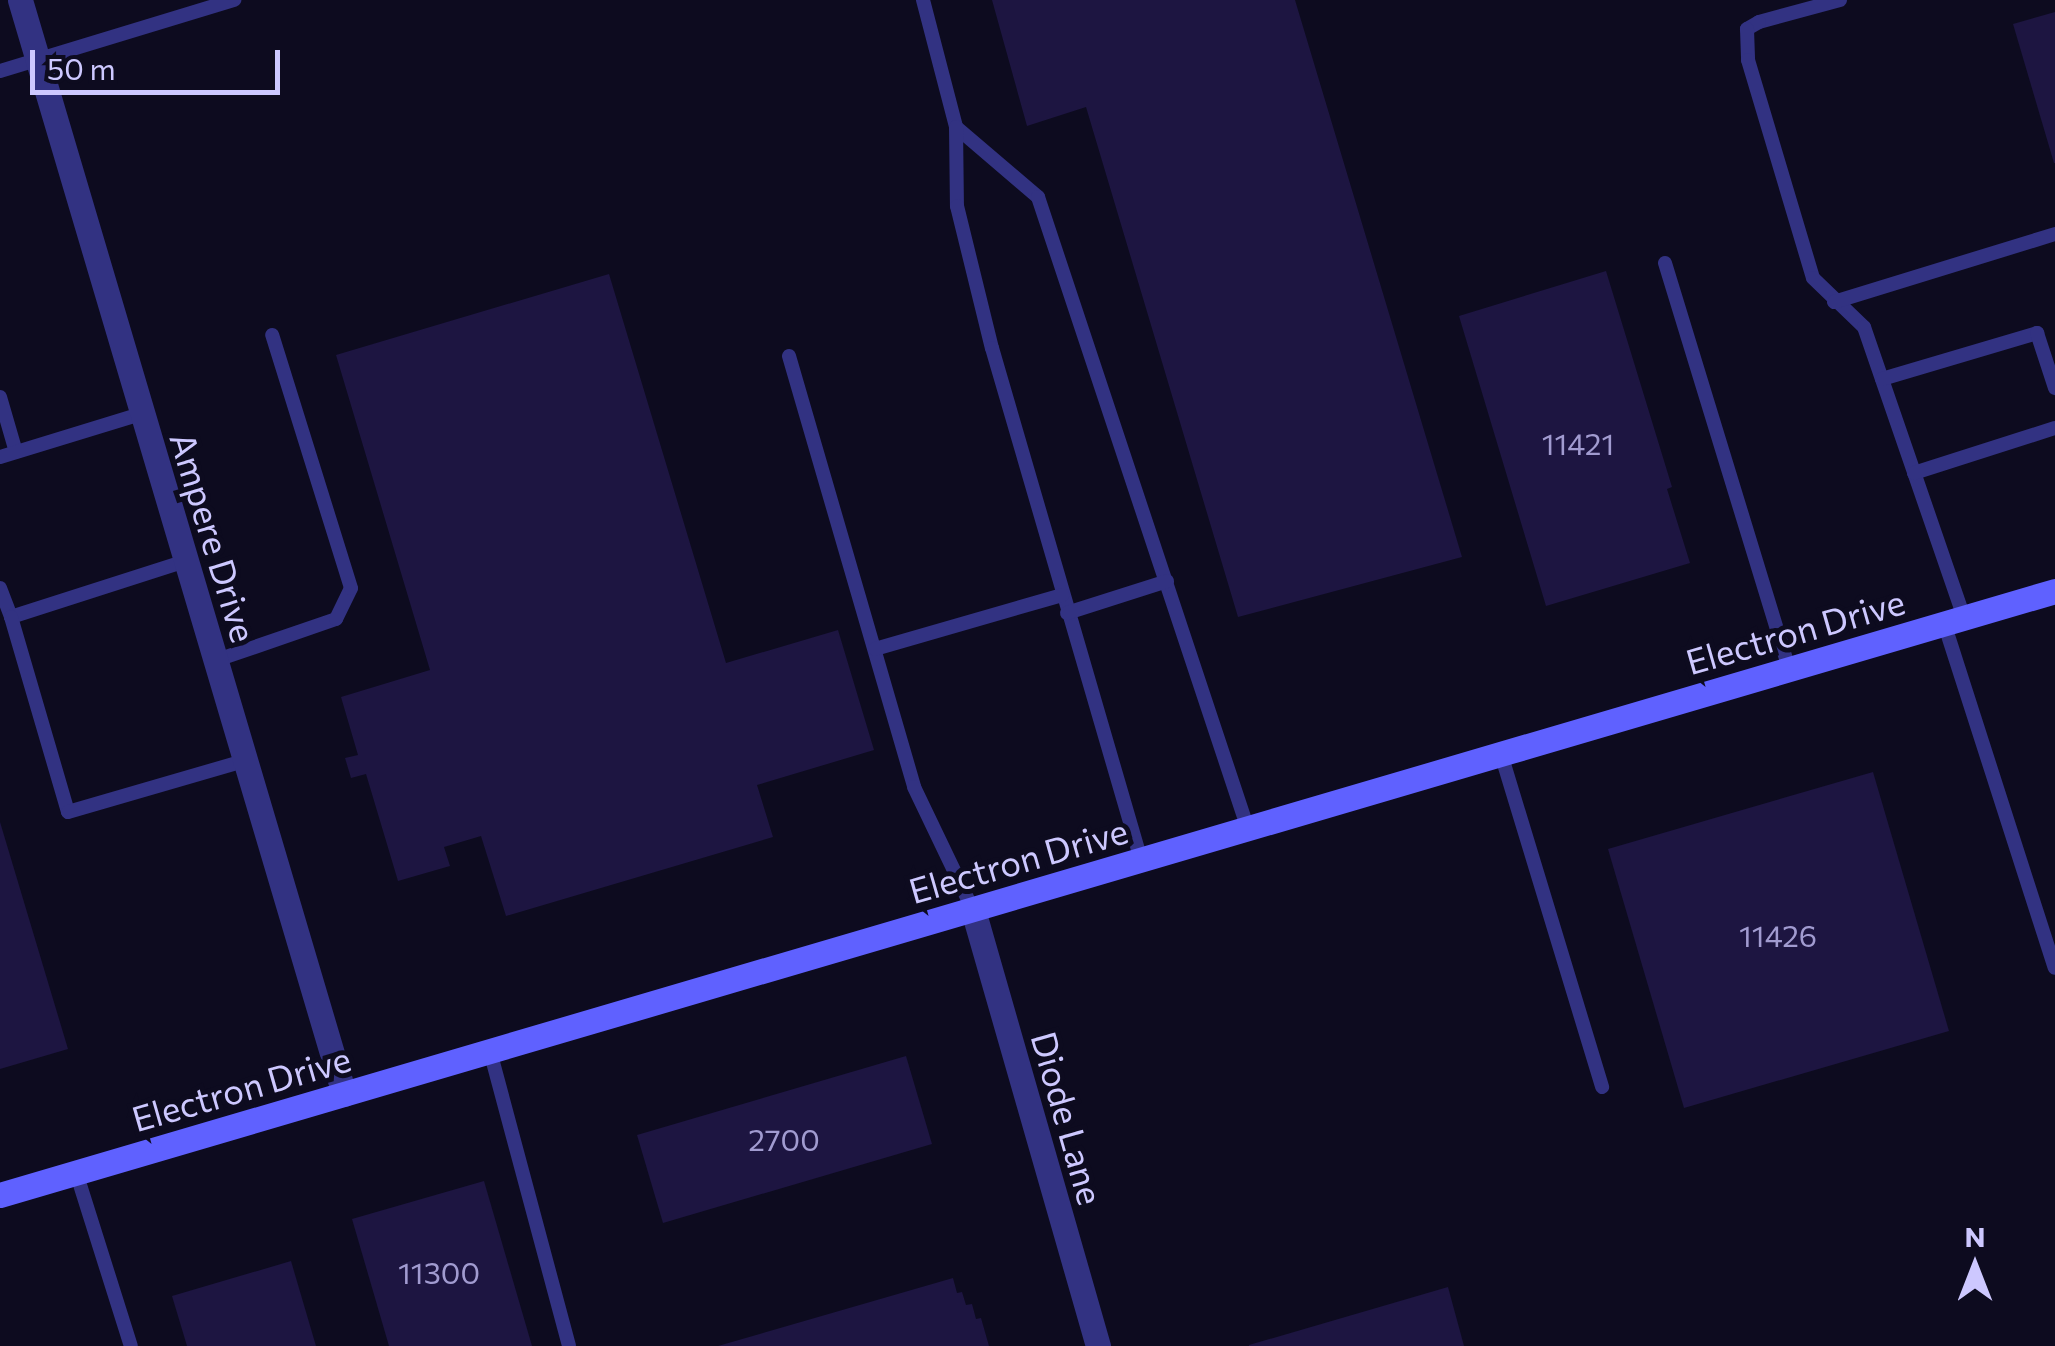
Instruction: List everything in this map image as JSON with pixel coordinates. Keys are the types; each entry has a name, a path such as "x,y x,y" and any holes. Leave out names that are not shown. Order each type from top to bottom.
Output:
{"street":[{"name":"Ampere Drive","path":"20,0 344,1094"},
{"name":"Electron Drive","path":"0,1195 2055,590"},
{"name":"Diode Lane","path":"973,910 1098,1346"}],"lane":[{"path":"0,71 234,0"},
{"path":"923,0 956,127 957,206 1062,595 1140,860"},
{"path":"1840,0 1759,22 1748,30 1745,44 1813,278 1864,327 1914,473 2055,968"},
{"path":"956,127 1038,197 1248,828"},
{"path":"1834,302 2055,234"},
{"path":"1665,262 1789,669"},
{"path":"1882,379 2037,333 2055,388"},
{"path":"214,661 336,619 350,588 272,335"},
{"path":"789,356 914,787 973,910"},
{"path":"0,397 16,452"},
{"path":"0,457 141,414"},
{"path":"1914,473 2055,428"},
{"path":"11,617 185,562"},
{"path":"1067,612 1166,581"},
{"path":"0,588 68,812 244,761"},
{"path":"875,649 1062,595"},
{"path":"1501,754 1602,1087"},
{"path":"490,1051 536,1210 568,1346"},
{"path":"76,1172 132,1346"}],"building":[{"path":"992,0 1295,0 1462,557 1238,617 1086,107 1027,126"},
{"path":"2055,12 2055,163 2054,163 2013,24"},
{"path":"1606,271 1672,487 1667,489 1690,563 1546,606 1459,316"},
{"path":"609,274 726,663 838,630 874,750 757,785 773,837 506,916 481,836 444,847 450,866 398,881 366,774 351,778 345,758 358,755 341,697 430,670 336,355"},
{"path":"1873,772 1949,1031 1684,1108 1608,849"},
{"path":"0,822 68,1049 0,1069"},
{"path":"906,1056 932,1144 663,1223 637,1135"},
{"path":"484,1181 532,1346 389,1346 352,1219"},
{"path":"291,1261 316,1346 187,1346 172,1296"},
{"path":"953,1278 957,1293 962,1292 966,1305 972,1304 976,1319 981,1318 989,1346 718,1346"},
{"path":"1448,1287 1464,1346 1249,1346 1249,1345"}]}
